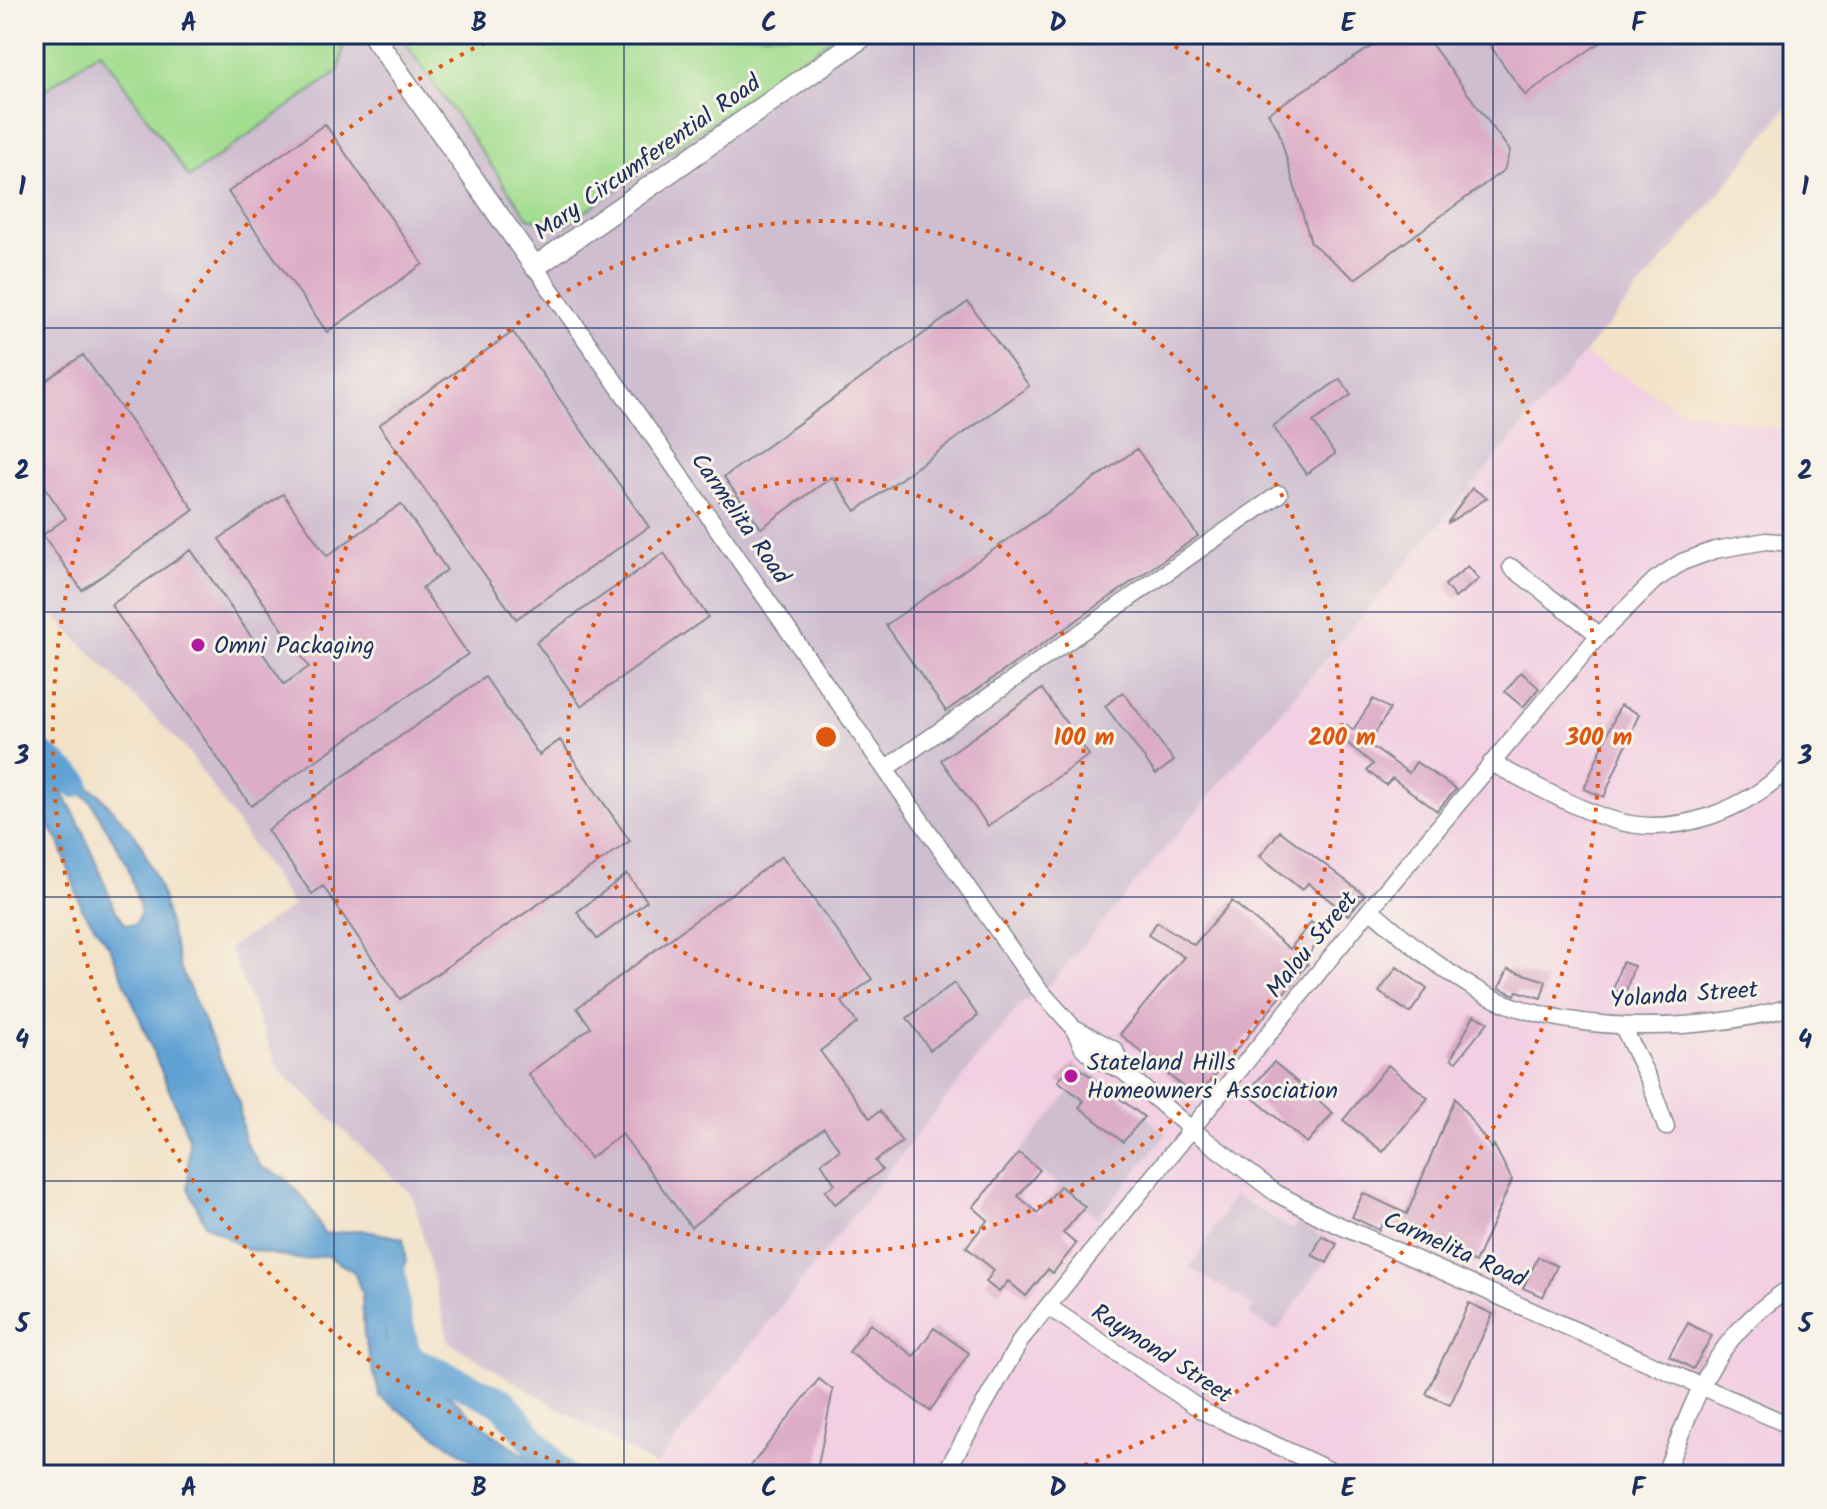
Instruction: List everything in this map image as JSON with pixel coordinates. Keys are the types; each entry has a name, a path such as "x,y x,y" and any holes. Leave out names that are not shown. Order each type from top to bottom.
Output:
{"street":[{"name":"Carmelita Road","path":"372,34 1037,987 1073,1027 1083,1048 1103,1064 1123,1071 1191,1129 1276,1193 1465,1284 1793,1427"},
{"name":"Mary Circumferential Road","path":"535,267 867,34"},
{"path":"885,769 1279,494"},
{"name":"Malou Street","path":"944,1475 1022,1338 1370,909 1599,635 1655,580 1682,562 1715,550 1766,541 1793,543"},
{"path":"1511,567 1599,635"},
{"path":"1491,763 1613,820 1643,825 1676,825 1710,817 1750,798 1793,764"},
{"name":"Yolanda Street","path":"1370,909 1424,954 1474,989 1534,1012 1623,1027 1750,1018 1793,1006"},
{"path":"1623,1027 1650,1082 1666,1127"},
{"path":"1664,1475 1701,1386 1724,1344 1759,1307 1793,1286"},
{"name":"Raymond Street","path":"1049,1307 1206,1413 1340,1475"}],"shaded area":[{"path":"34,34 1793,34 1793,99 1718,195 1053,981 1019,1006 655,1466 449,1342 413,1196 279,1070 229,948 293,906 188,751 34,596"},
{"path":"1582,353 1680,409 1793,432 1793,1475 664,1475 655,1466 1019,1006 1053,981"},
{"path":"1088,1070 1167,1134 1098,1218 1019,1153"},
{"path":"1234,1195 1293,1230 1297,1223 1337,1244 1277,1331 1249,1315 1253,1306 1190,1268"}],"green space":[{"path":"34,34 338,34 344,42 339,71 189,177 100,51 34,98"},
{"path":"399,34 838,34 566,225 528,218"}],"water":[{"path":"45,758 99,794 139,840 159,885 180,967 239,1102 244,1140 261,1167 285,1178 307,1202 324,1234 361,1230 403,1238 406,1264 387,1299 384,1317 386,1339 489,1431 553,1475 493,1475 380,1397 364,1336 362,1293 354,1272 325,1255 303,1260 246,1249 205,1224 188,1188 189,1138 111,949 82,908 59,842 34,801 34,760 48,773 71,809 115,909 125,924 135,925 141,912 127,864 91,802"}],"building":[{"path":"1391,34 1424,34 1510,151 1504,170 1355,279 1311,243 1278,129 1268,113"},
{"path":"1482,34 1612,34 1525,95"},
{"path":"325,124 423,264 327,332 228,192"},
{"path":"968,302 1029,386 856,511 832,477 761,528 724,477"},
{"path":"513,332 649,527 516,619 379,425"},
{"path":"83,355 194,510 82,590 43,535 66,518 34,472 34,389"},
{"path":"1340,379 1351,395 1313,422 1335,454 1306,474 1273,426"},
{"path":"1137,449 1198,536 946,711 886,625"},
{"path":"1472,488 1487,498 1448,523 1448,522"},
{"path":"283,494 327,556 401,504 447,570 422,588 468,654 251,806 111,605 191,550 284,684 309,667 219,539"},
{"path":"664,553 708,617 581,706 536,642"},
{"path":"1468,566 1479,579 1455,598 1445,585"},
{"path":"1521,672 1539,688 1523,707 1505,692"},
{"path":"485,677 539,755 560,740 630,841 400,999 323,886 312,894 267,830"},
{"path":"1042,689 1089,755 988,826 941,760"},
{"path":"1123,692 1174,761 1156,774 1105,706"},
{"path":"1373,699 1390,709 1369,743 1371,746 1409,773 1416,762 1456,789 1437,811 1392,778 1386,785 1367,771 1373,764 1339,736 1347,725 1353,730"},
{"path":"1620,705 1639,714 1604,797 1584,789"},
{"path":"1280,831 1365,895 1348,915 1308,883 1302,890 1260,856"},
{"path":"782,856 872,979 842,1002 857,1023 820,1051 870,1118 880,1111 902,1142 875,1161 882,1170 835,1204 825,1191 835,1184 821,1163 840,1150 824,1128 691,1227 622,1134 590,1158 528,1074 591,1027 577,1008"},
{"path":"627,874 647,901 597,939 577,912"},
{"path":"1232,901 1290,949 1311,922 1325,932 1304,961 1308,964 1196,1098 1120,1034 1184,957 1148,935 1157,922 1194,945"},
{"path":"1622,962 1634,966 1625,994 1613,990"},
{"path":"1397,967 1427,989 1410,1013 1379,992"},
{"path":"1508,969 1546,981 1541,998 1517,991 1515,995 1499,988"},
{"path":"954,983 978,1016 930,1050 907,1018"},
{"path":"1474,1015 1488,1022 1456,1062 1451,1059"},
{"path":"1274,1062 1333,1113 1307,1143 1247,1093"},
{"path":"1073,1063 1144,1117 1123,1142 1079,1107 1084,1101 1058,1081"},
{"path":"1388,1065 1428,1098 1383,1152 1343,1120"},
{"path":"1455,1098 1492,1149 1494,1145 1512,1180 1475,1263 1383,1223 1379,1230 1352,1217 1363,1193 1407,1214"},
{"path":"1019,1153 1040,1170 1018,1196 1038,1213 1060,1186 1085,1207 1063,1233 1076,1244 1053,1273 1048,1269 1026,1296 1008,1281 999,1292 986,1282 994,1270 966,1247 988,1220 973,1207"},
{"path":"1322,1236 1337,1244 1327,1263 1312,1255"},
{"path":"1538,1257 1557,1266 1543,1297 1523,1288"},
{"path":"1469,1303 1493,1314 1450,1405 1426,1394"},
{"path":"1688,1323 1712,1336 1693,1369 1669,1356"},
{"path":"870,1324 914,1356 934,1328 969,1353 930,1411 849,1352"},
{"path":"819,1379 833,1390 816,1475 760,1475 750,1467"}],"waterway":[{"path":"34,755 45,758 75,783"},
{"path":"376,1255 389,1258 396,1313 407,1358 503,1403 561,1475"}],"place":[{"name":"Omni Packaging","path":"198,645"},
{"name":"Stateland Hills Homeowners' Association","path":"1071,1076"}]}
